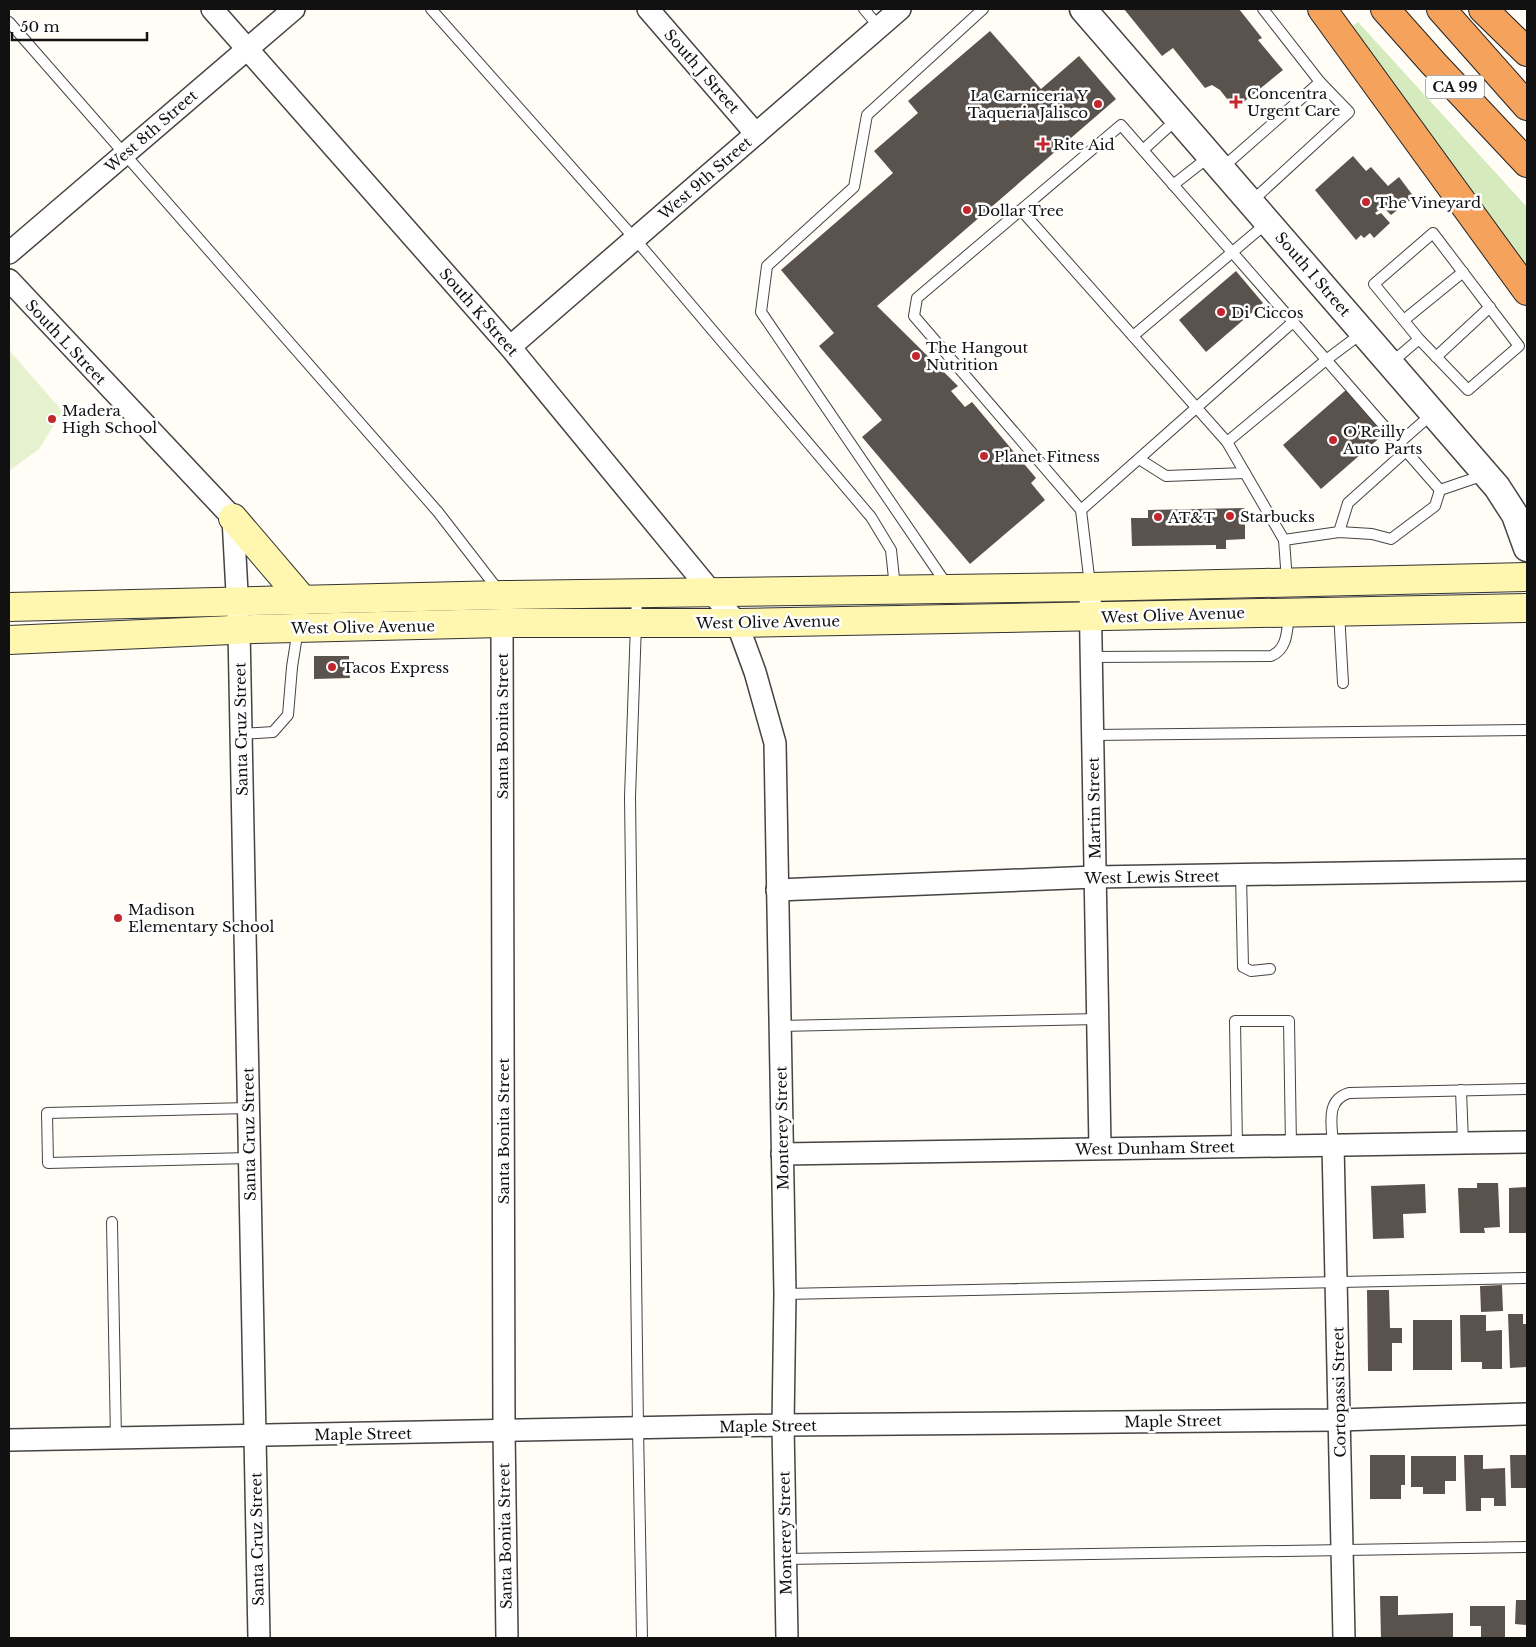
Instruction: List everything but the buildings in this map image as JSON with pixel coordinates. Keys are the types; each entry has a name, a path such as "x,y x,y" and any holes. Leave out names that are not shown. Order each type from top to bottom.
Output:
{"highway":[{"path":"1322,9 1527,291"},
{"name":"CA 99","path":"1385,9 1527,163"},
{"name":"CA 99","path":"1441,9 1527,106"},
{"path":"1483,9 1527,52"}],"main road":[{"path":"233,518 304,600"},
{"name":"West Olive Avenue","path":"9,607 503,595 1090,587 1527,577"},
{"name":"West Olive Avenue","path":"9,640 239,630 502,623 737,623 1091,618 1527,608"}],"street":[{"name":"South K Street","path":"212,9 510,347 737,623"},
{"name":"West 8th Street","path":"9,253 294,9"},
{"name":"South J Street","path":"648,9 756,134"},
{"name":"West 9th Street","path":"510,347 900,9"},
{"name":"South I Street","path":"1083,9 1497,487 1515,515 1527,548"},
{"name":"South L Street","path":"9,280 233,518"},
{"path":"233,518 239,630"},
{"name":"Martin Street","path":"1090,587 1100,1148"},
{"name":"Santa Bonita Street","path":"502,623 504,1431 507,1638"},
{"name":"Monterey Street","path":"737,623 755,672 775,743 785,1294 783,1425 787,1638"},
{"name":"Santa Cruz Street","path":"239,630 258,1638"},
{"name":"West Lewis Street","path":"777,890 1094,878 1527,870"},
{"name":"West Dunham Street","path":"782,1154 1527,1142"},
{"name":"Cortopassi Street","path":"1333,1145 1344,1638"},
{"name":"Maple Street","path":"9,1440 255,1437 783,1425 1339,1420 1527,1414"}],"lane":[{"path":"431,9 635,239 871,517 891,550 895,590"},
{"path":"864,9 879,27"},
{"path":"950,589 761,312 767,266 854,187 867,116 983,9"},
{"path":"1251,202 1349,112 1320,82 1263,9"},
{"path":"9,22 438,512 503,595"},
{"path":"1174,185 1216,162 1298,102 1320,82"},
{"path":"1143,150 1178,118"},
{"path":"1090,587 1081,510 914,316 917,298 1121,125 1440,490"},
{"path":"1021,210 1227,442 1284,540 1287,582"},
{"path":"1133,336 1268,222"},
{"path":"1434,233 1463,272 1519,346 1468,390 1419,339 1374,284 1434,233"},
{"path":"1404,320 1463,272"},
{"path":"1436,357 1490,307"},
{"path":"1081,510 1293,322"},
{"path":"1227,442 1363,332"},
{"path":"1390,364 1419,339"},
{"path":"1399,443 1433,413"},
{"path":"1339,532 1348,503 1406,451"},
{"path":"1139,458 1166,476 1245,473"},
{"path":"1440,490 1486,475"},
{"path":"1284,540 1339,532 1372,534 1391,540 1435,506 1440,490"},
{"path":"637,594 630,797 642,1638"},
{"path":"1339,611 1343,683"},
{"path":"1092,657 1271,656 1278,653 1287,638 1289,612"},
{"path":"241,734 273,732 288,714 298,628"},
{"path":"1093,735 1527,730"},
{"path":"1240,875 1243,967 1251,971 1270,969"},
{"path":"780,1026 1098,1019"},
{"path":"1237,1147 1235,1021 1288,1022 1291,1146"},
{"path":"1333,1145 1332,1109 1334,1102 1340,1096 1349,1093 1527,1089"},
{"path":"1461,1090 1463,1143"},
{"path":"248,1108 47,1113 48,1163 249,1158"},
{"path":"112,1222 116,1439"},
{"path":"785,1294 1527,1278"},
{"path":"785,1559 1527,1547"}],"green space":[{"path":"1358,22 1527,207 1527,279 1347,31"},
{"path":"9,350 62,411 39,449 9,471"}],"place":[{"name":"Concentra Urgent Care","path":"1236,102"},
{"name":"La Carniceria Y Taqueria Jalisco","path":"1098,104"},
{"name":"Rite Aid","path":"1043,144"},
{"name":"The Vineyard","path":"1366,202"},
{"name":"Dollar Tree","path":"967,210"},
{"name":"Di Ciccos","path":"1221,312"},
{"name":"The Hangout Nutrition","path":"916,356"},
{"name":"Madera High School","path":"52,419"},
{"name":"O'Reilly Auto Parts","path":"1333,440"},
{"name":"Planet Fitness","path":"984,456"},
{"name":"Starbucks","path":"1230,516"},
{"name":"AT&T","path":"1158,517"},
{"name":"Tacos Express","path":"332,667"},
{"name":"Madison Elementary School","path":"118,918"}]}
